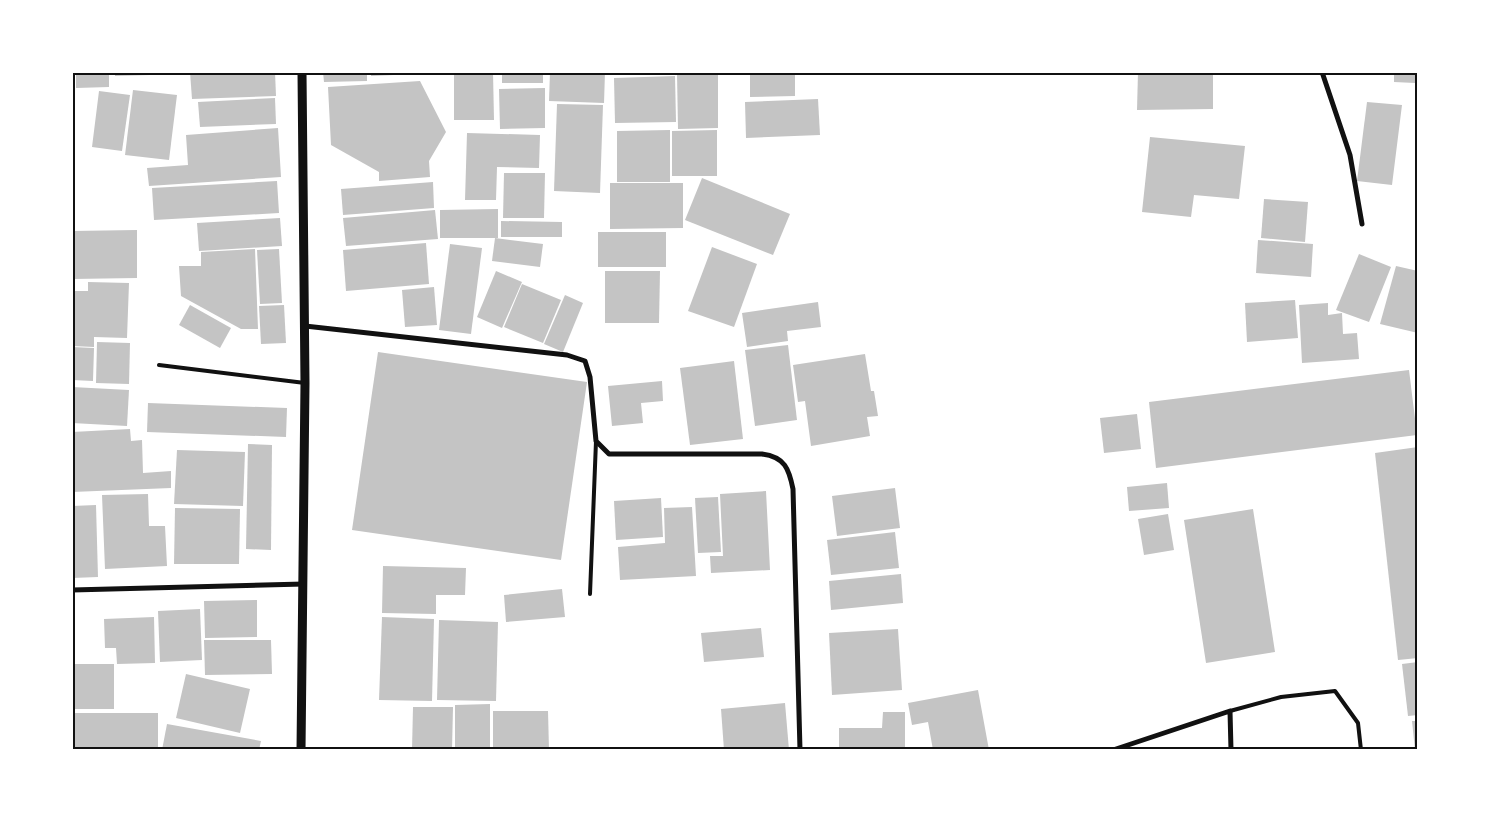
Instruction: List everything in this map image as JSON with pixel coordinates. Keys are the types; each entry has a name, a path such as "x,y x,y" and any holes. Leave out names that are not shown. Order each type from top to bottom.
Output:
{"street":[{"path":"301,750 305,383 302,72"},
{"path":"1322,72 1350,155 1362,224"},
{"path":"305,326 567,355 585,361 590,377 596,440 609,454 770,455 780,461 789,470 793,490 800,750"},
{"path":"72,590 304,584"},
{"path":"1113,750 1230,711 1231,750"}],"lane":[{"path":"159,365 305,383"},
{"path":"590,594 596,440"},
{"path":"1230,711 1281,696 1335,691 1358,722 1361,750"}],"building":[{"path":"76,72 109,72 109,87 76,88"},
{"path":"115,72 150,72 150,75 115,76"},
{"path":"190,72 275,72 276,96 192,99"},
{"path":"323,72 367,72 367,81 324,82"},
{"path":"371,72 417,72 417,74 371,76"},
{"path":"454,72 493,72 494,120 454,120"},
{"path":"502,72 543,72 543,83 502,83"},
{"path":"550,72 605,72 604,103 549,101"},
{"path":"718,72 718,128 678,129 677,73"},
{"path":"750,72 795,72 795,96 750,97"},
{"path":"1138,72 1213,72 1213,109 1137,110"},
{"path":"1394,72 1415,72 1415,83 1394,82"},
{"path":"675,76 676,122 615,123 614,78"},
{"path":"420,81 446,132 429,161 430,177 379,181 379,172 331,145 328,87"},
{"path":"545,88 545,128 500,129 499,89"},
{"path":"133,90 177,95 169,160 125,155"},
{"path":"99,91 130,95 122,151 92,147"},
{"path":"275,98 276,124 200,127 198,102"},
{"path":"818,99 820,135 746,138 745,102"},
{"path":"1367,102 1402,105 1392,185 1357,181"},
{"path":"557,104 603,105 600,193 554,191"},
{"path":"278,128 281,177 149,186 147,168 188,165 186,135"},
{"path":"670,130 670,182 617,182 617,131"},
{"path":"717,130 717,176 672,176 672,131"},
{"path":"467,133 540,135 539,168 497,167 496,200 465,200"},
{"path":"1150,137 1245,146 1239,199 1194,195 1191,217 1142,212"},
{"path":"504,173 545,173 544,218 503,218"},
{"path":"702,178 790,214 773,255 685,220"},
{"path":"277,181 279,213 154,220 152,188"},
{"path":"433,182 434,208 343,215 341,189"},
{"path":"610,183 683,183 683,228 610,229"},
{"path":"1264,199 1308,202 1305,242 1261,238"},
{"path":"498,209 498,238 440,238 440,210"},
{"path":"435,210 438,239 346,246 343,218"},
{"path":"280,218 282,246 199,251 197,223"},
{"path":"501,221 562,222 562,237 501,237"},
{"path":"137,230 137,278 72,279 72,231"},
{"path":"598,232 666,232 666,267 598,267"},
{"path":"495,238 543,244 540,267 492,261"},
{"path":"1258,240 1313,244 1311,277 1256,273"},
{"path":"426,243 429,284 346,291 343,250"},
{"path":"450,244 482,248 471,334 439,330"},
{"path":"712,247 757,264 734,327 688,311"},
{"path":"255,249 258,329 241,329 181,296 179,266 201,266 201,252"},
{"path":"279,249 282,303 260,304 257,250"},
{"path":"1359,254 1391,267 1369,322 1336,310"},
{"path":"1396,266 1418,271 1418,333 1380,324"},
{"path":"496,271 522,282 502,328 477,317"},
{"path":"605,271 660,271 659,323 605,323"},
{"path":"88,282 129,283 127,338 94,337 94,347 72,346 72,291 88,291"},
{"path":"522,284 561,300 543,343 504,327"},
{"path":"434,287 437,325 405,327 402,290"},
{"path":"565,295 583,303 563,352 544,344"},
{"path":"1295,300 1298,338 1247,342 1245,303"},
{"path":"818,302 821,327 787,331 788,341 747,347 742,313"},
{"path":"1328,303 1328,315 1342,313 1343,334 1357,333 1359,359 1302,363 1299,305"},
{"path":"190,305 231,328 220,348 179,325"},
{"path":"284,305 286,343 261,344 259,306"},
{"path":"97,342 130,343 129,384 96,383"},
{"path":"788,345 797,420 755,426 745,350"},
{"path":"72,347 94,348 93,381 72,380"},
{"path":"378,352 587,382 561,560 352,530"},
{"path":"865,354 871,391 874,391 878,416 867,417 870,436 811,446 805,401 798,402 793,365"},
{"path":"734,361 743,439 690,445 680,368"},
{"path":"1409,370 1417,435 1156,468 1149,402"},
{"path":"662,381 663,401 641,403 643,423 612,426 608,386"},
{"path":"72,387 129,390 127,426 72,423"},
{"path":"148,403 287,408 286,437 147,432"},
{"path":"1137,414 1141,449 1104,453 1100,418"},
{"path":"130,429 131,441 142,440 143,473 171,471 171,488 72,492 72,432"},
{"path":"248,444 272,445 271,550 246,549"},
{"path":"1418,447 1418,658 1398,660 1375,453"},
{"path":"177,450 245,452 243,506 174,504"},
{"path":"1167,483 1169,508 1129,511 1127,487"},
{"path":"895,488 900,528 837,536 832,496"},
{"path":"766,491 770,570 711,573 710,556 723,556 720,494"},
{"path":"148,494 149,526 165,526 167,566 105,569 102,495"},
{"path":"718,497 721,552 698,553 695,498"},
{"path":"661,498 663,537 616,540 614,501"},
{"path":"96,505 98,577 72,578 72,506"},
{"path":"692,507 696,576 620,580 618,547 665,543 664,508"},
{"path":"175,508 240,509 239,564 174,564"},
{"path":"1253,509 1275,652 1206,663 1184,520"},
{"path":"1168,514 1174,550 1144,555 1138,519"},
{"path":"895,532 899,568 831,575 827,540"},
{"path":"383,566 466,568 465,595 436,595 436,614 382,613"},
{"path":"901,574 903,603 831,610 829,581"},
{"path":"562,589 565,617 506,622 504,595"},
{"path":"257,600 257,637 205,638 204,601"},
{"path":"200,609 202,660 160,662 158,611"},
{"path":"154,617 155,663 117,664 116,648 105,648 104,619"},
{"path":"382,617 434,619 432,701 379,700"},
{"path":"439,620 498,622 496,701 437,700"},
{"path":"761,628 764,657 704,662 701,633"},
{"path":"898,629 902,690 832,695 829,633"},
{"path":"204,640 271,640 272,674 205,675"},
{"path":"1418,662 1418,715 1408,716 1402,664"},
{"path":"72,664 114,664 114,709 72,709"},
{"path":"186,674 250,689 240,733 176,718"},
{"path":"978,690 989,750 933,750 928,722 912,725 908,703"},
{"path":"785,703 789,750 724,750 721,709"},
{"path":"490,704 490,750 455,750 455,705"},
{"path":"413,707 453,707 452,750 412,750"},
{"path":"493,711 548,711 549,750 493,750"},
{"path":"883,712 905,712 905,750 839,750 839,728 882,728"},
{"path":"72,713 158,713 158,750 72,750"},
{"path":"1412,721 1418,721 1418,750 1415,750"},
{"path":"167,724 261,741 259,750 162,750"}]}
